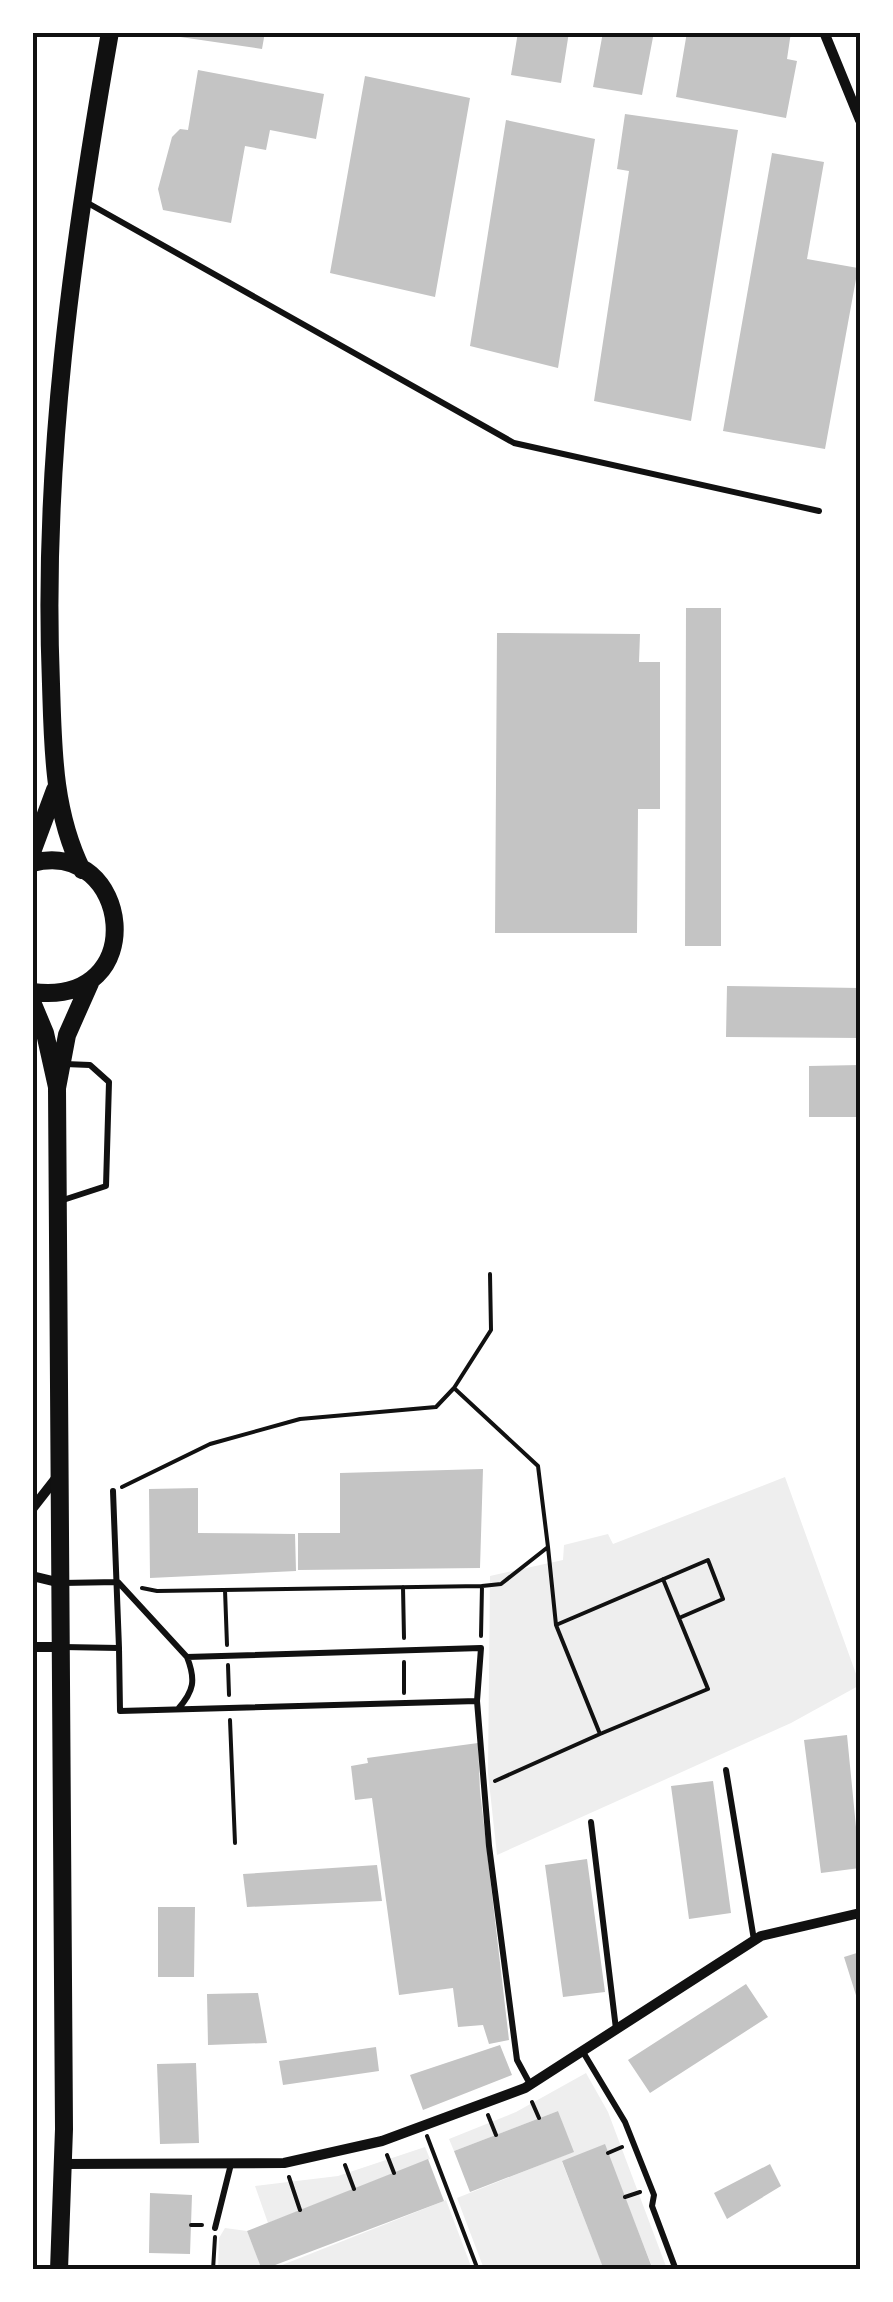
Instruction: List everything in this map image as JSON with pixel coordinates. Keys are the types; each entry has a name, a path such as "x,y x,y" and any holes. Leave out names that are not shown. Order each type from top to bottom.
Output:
{"main road":[{"path":"82,870 55,790 48,630 56,402 80,198 110,32"},
{"path":"32,852 55,790"},
{"path":"32,863 52,861 82,870 108,895 116,916 116,939 108,961 90,983 67,1035 57,1088"},
{"path":"32,992 69,992 90,983"},
{"path":"32,1002 45,1032 57,1088 54,1202 62,1647 60,2270"}],"street":[{"path":"824,32 860,120"},
{"path":"32,1509 58,1476"},
{"path":"32,1576 60,1584"},
{"path":"32,1646 62,1647"},
{"path":"63,2164 284,2163 382,2141 528,2087 754,1941 860,1913"}],"lane":[{"path":"80,198 514,443 819,511"},
{"path":"54,1202 106,1186 109,1082 90,1065 64,1064"},
{"path":"113,1491 120,1712 478,1701"},
{"path":"60,1584 118,1582 187,1657 194,1678 191,1694 177,1710"},
{"path":"62,1647 119,1648"},
{"path":"187,1657 480,1648 478,1701 483,1786 517,2060 528,2087"},
{"path":"726,1770 754,1941"},
{"path":"591,1822 616,2030"},
{"path":"583,2052 625,2122 654,2195 652,2206 676,2270"},
{"path":"215,2228 231,2164"}],"path":[{"path":"113,1491 210,1444 300,1420 436,1408 492,1330 490,1274"},
{"path":"454,1388 538,1466 556,1625 600,1734"},
{"path":"118,1582 157,1591 482,1586 501,1584 548,1547"},
{"path":"556,1625 708,1560 723,1599 679,1618"},
{"path":"483,1786 708,1689 663,1579"},
{"path":"480,1648 482,1586"},
{"path":"528,2087 539,2118"},
{"path":"484,2106 496,2135"},
{"path":"424,2127 478,2270"},
{"path":"382,2141 394,2173"},
{"path":"341,2153 354,2189"},
{"path":"284,2163 300,2210"},
{"path":"213,2270 215,2228"}],"shaded area":[{"path":"785,1477 860,1685 791,1723 497,1855 488,1773 490,1576 563,1560 564,1545 608,1534 613,1544"},
{"path":"586,2073 608,2112 667,2269 653,2269 604,2145 562,2162 604,2269 484,2269 457,2198 573,2152 558,2111 454,2151 449,2139 516,2112"},
{"path":"425,2147 430,2159 268,2223 255,2186 338,2176"},
{"path":"444,2201 472,2269 272,2269"},
{"path":"225,2228 247,2231 262,2269 218,2270 219,2238"}],"building":[{"path":"146,32 265,32 262,49"},
{"path":"518,32 569,32 561,83 511,75"},
{"path":"603,32 654,32 642,95 593,87"},
{"path":"687,32 791,32 787,59 797,61 786,118 676,97"},
{"path":"198,70 324,94 316,139 270,130 266,150 245,146 231,223 163,210 158,189 172,137 180,129 188,130"},
{"path":"365,76 470,98 435,297 330,273"},
{"path":"625,114 738,130 691,421 594,401 629,171 617,169"},
{"path":"506,120 595,139 558,368 470,346"},
{"path":"772,153 824,162 807,259 858,268 825,449 723,431"},
{"path":"686,608 721,608 721,946 685,946"},
{"path":"497,633 640,634 639,662 660,662 660,809 638,809 637,933 495,933"},
{"path":"727,986 860,988 860,1038 726,1037"},
{"path":"860,1065 860,1117 809,1117 809,1066"},
{"path":"483,1469 480,1568 298,1570 298,1533 340,1533 340,1473"},
{"path":"198,1488 198,1533 295,1534 296,1571 150,1578 149,1489"},
{"path":"847,1735 860,1868 821,1873 804,1740"},
{"path":"478,1743 509,2040 489,2044 483,2025 458,2027 453,1988 399,1995 372,1798 355,1800 351,1766 368,1763 367,1758"},
{"path":"713,1781 731,1913 689,1919 671,1786"},
{"path":"587,1859 605,1992 563,1997 545,1865"},
{"path":"377,1865 382,1901 247,1907 243,1874"},
{"path":"158,1907 195,1907 194,1977 158,1977"},
{"path":"860,1952 860,2008 844,1957"},
{"path":"746,1984 768,2017 650,2093 628,2060"},
{"path":"258,1993 267,2043 208,2045 207,1994"},
{"path":"500,2045 512,2075 423,2110 410,2075"},
{"path":"376,2047 379,2071 283,2085 279,2061"},
{"path":"196,2063 199,2143 160,2144 157,2064"},
{"path":"558,2111 574,2152 470,2192 454,2151"},
{"path":"605,2144 653,2270 604,2270 562,2161"},
{"path":"428,2159 444,2201 262,2270 247,2231"},
{"path":"770,2164 781,2186 727,2219 714,2193"},
{"path":"150,2193 192,2195 190,2254 149,2253"}]}
